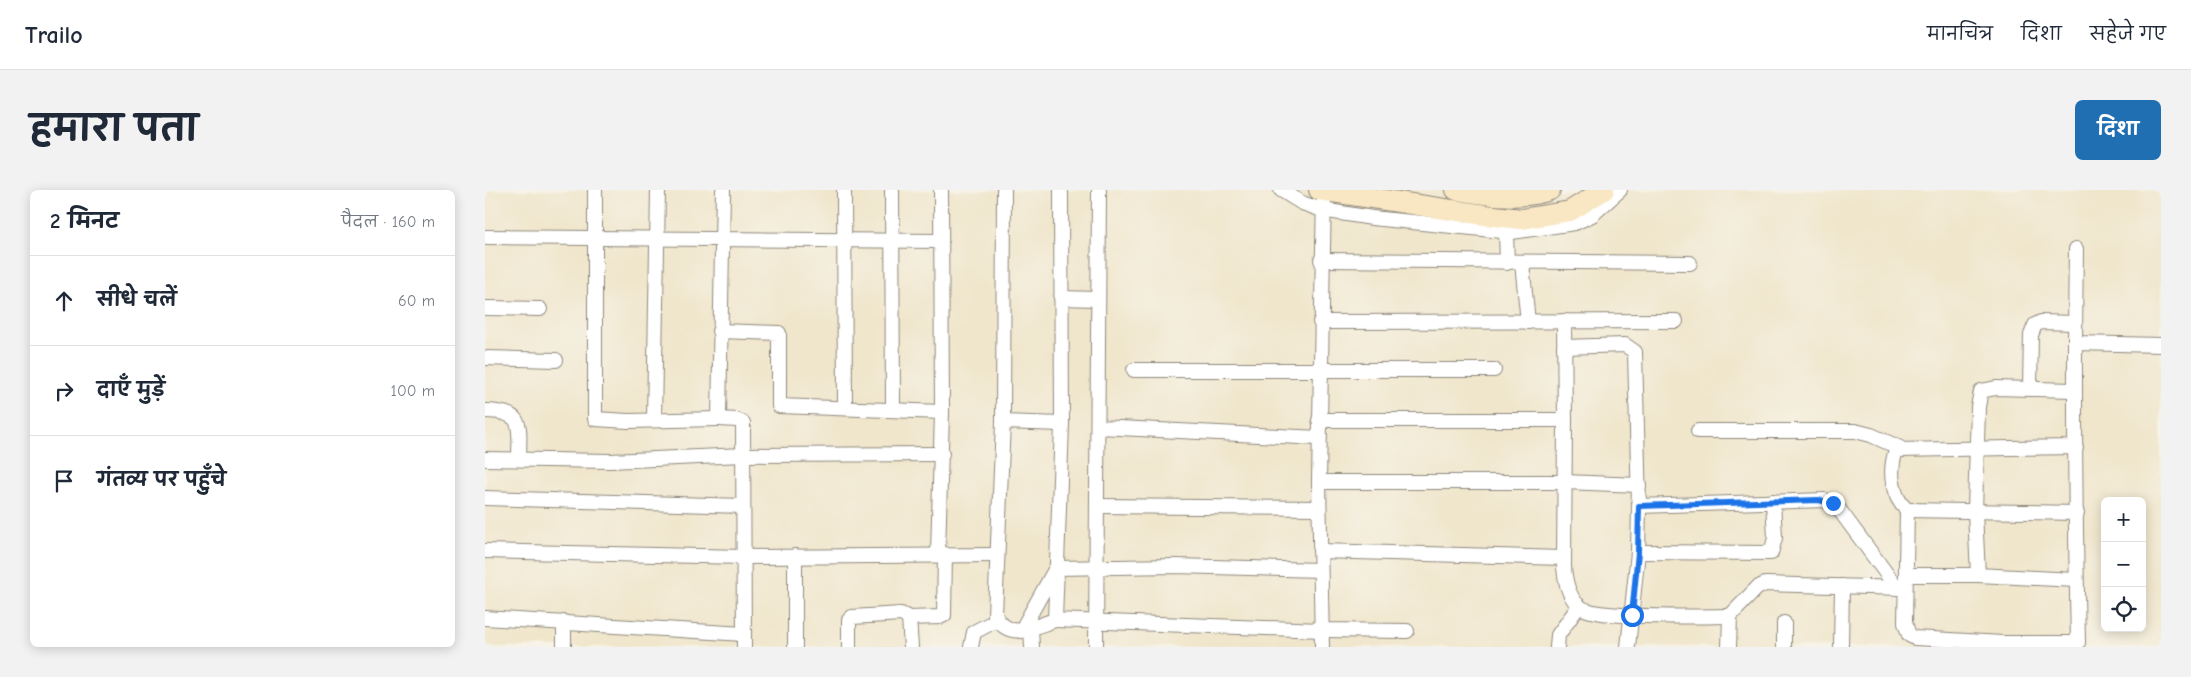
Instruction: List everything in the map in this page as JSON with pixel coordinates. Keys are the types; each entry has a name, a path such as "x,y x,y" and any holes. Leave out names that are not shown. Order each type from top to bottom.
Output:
{"street":[{"path":"485,618 564,622 744,641 742,420 628,421 595,419 595,190"},
{"path":"654,420 658,190"},
{"path":"719,419 719,331 723,190"},
{"path":"844,190 845,408"},
{"path":"892,190 893,409"},
{"path":"849,647 849,620 853,617 901,614 909,618 940,617 944,615 942,554 941,190"},
{"path":"1004,190 1003,422 995,615 997,620 1006,628 1026,629 1055,620 1321,630 1407,630"},
{"path":"1055,620 1062,424 1061,190"},
{"path":"1096,647 1099,427 1099,190"},
{"path":"1281,190 1302,203 1322,195 1522,219 1538,218 1570,211 1604,190"},
{"path":"1457,190 1496,195 1533,194 1550,190"},
{"path":"1322,195 1372,218 1506,232 1533,231 1575,223 1592,215 1620,190"},
{"path":"1322,195 1319,420 1319,551 1322,647"},
{"path":"1506,232 1507,263"},
{"path":"485,237 722,237 892,242 941,241"},
{"path":"1907,510 1903,584 1905,623 1909,635 1915,638 2002,645 2078,645 2074,390 2076,249"},
{"path":"1321,260 1690,263"},
{"path":"1522,263 1528,322"},
{"path":"1061,298 1098,299"},
{"path":"485,308 540,309"},
{"path":"1320,322 1676,321"},
{"path":"1564,322 1565,577 1579,606 1593,612 1632,615 1731,616"},
{"path":"2031,388 2031,336 2035,325 2041,322 2075,323"},
{"path":"719,331 779,333 779,406 942,412"},
{"path":"2075,343 2161,345"},
{"path":"1564,347 1625,345 1635,352 1639,485 1638,552 1628,647"},
{"path":"485,358 556,360"},
{"path":"1133,370 1494,370"},
{"path":"1978,575 1975,512 1977,407 1981,391 1996,388 2074,390"},
{"path":"485,411 512,414 516,418 519,427 519,460"},
{"path":"1319,420 1565,420"},
{"path":"1003,422 1062,424"},
{"path":"1099,427 1319,438"},
{"path":"1698,431 1855,431 1871,435 1900,448 2075,447"},
{"path":"1900,448 1896,450 1895,454 1893,488 1898,502 1907,510 2077,513"},
{"path":"485,459 610,461 743,455 942,454"},
{"path":"1319,482 1565,482 1639,485"},
{"path":"485,498 742,506"},
{"path":"1639,506 1818,500 1833,503 1903,584"},
{"path":"1638,552 1766,555 1771,553 1775,538 1773,501"},
{"path":"1097,506 1319,508"},
{"path":"485,551 743,558 942,554 997,555"},
{"path":"1319,551 1564,558"},
{"path":"795,556 795,647"},
{"path":"1056,568 1175,566 1320,570"},
{"path":"1032,647 1026,629 1056,568"},
{"path":"1729,647 1731,616 1757,588 1765,584 1842,586 1903,584 1978,575 2076,580"},
{"path":"1841,647 1842,586"},
{"path":"1557,647 1558,635 1579,606"},
{"path":"909,618 911,647"},
{"path":"971,647 974,632 997,620"},
{"path":"564,622 564,647"},
{"path":"1784,623 1784,647"}],"route":[{"path":"1632,615 1638,552 1639,506 1818,500 1833,503"}]}
